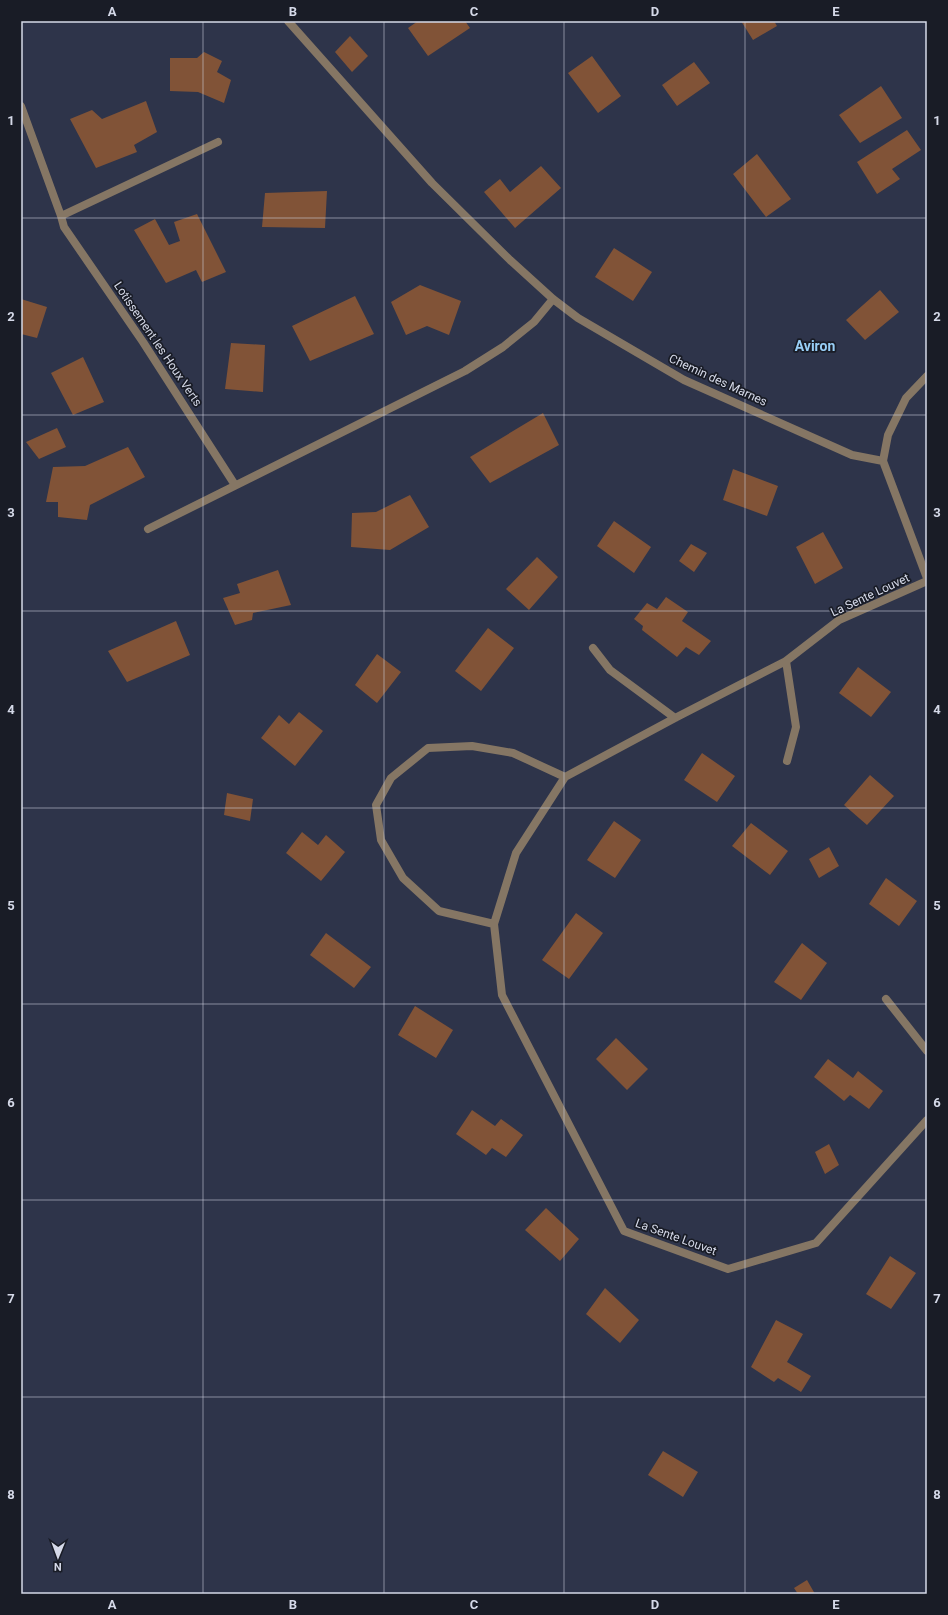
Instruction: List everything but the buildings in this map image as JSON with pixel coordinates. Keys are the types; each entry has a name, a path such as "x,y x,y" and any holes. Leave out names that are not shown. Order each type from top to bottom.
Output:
{"street":[{"name":"Chemin des Marnes","path":"288,21 432,183 553,299 578,318 684,380 852,455 883,461"},
{"name":"Lotissement les Houx Verts","path":"21,106 64,227 143,342 236,485"},
{"path":"61,216 218,142"},
{"path":"148,529 465,371 509,342 534,322 553,299"},
{"path":"927,376 906,398 888,435 883,461 927,579"},
{"name":"La Sente Louvet","path":"927,579 839,620 786,661 565,777 516,853 494,924 502,996 624,1231 728,1268 816,1243 927,1120"},
{"path":"592,648 610,670 675,718"},
{"path":"786,661 796,727 787,761"},
{"path":"494,924 439,911 403,878 381,840 376,805 391,778 428,748 472,746 513,753 565,777"},
{"path":"886,999 927,1052"}],"district":[{"name":"Aviron","path":"815,346"}]}
